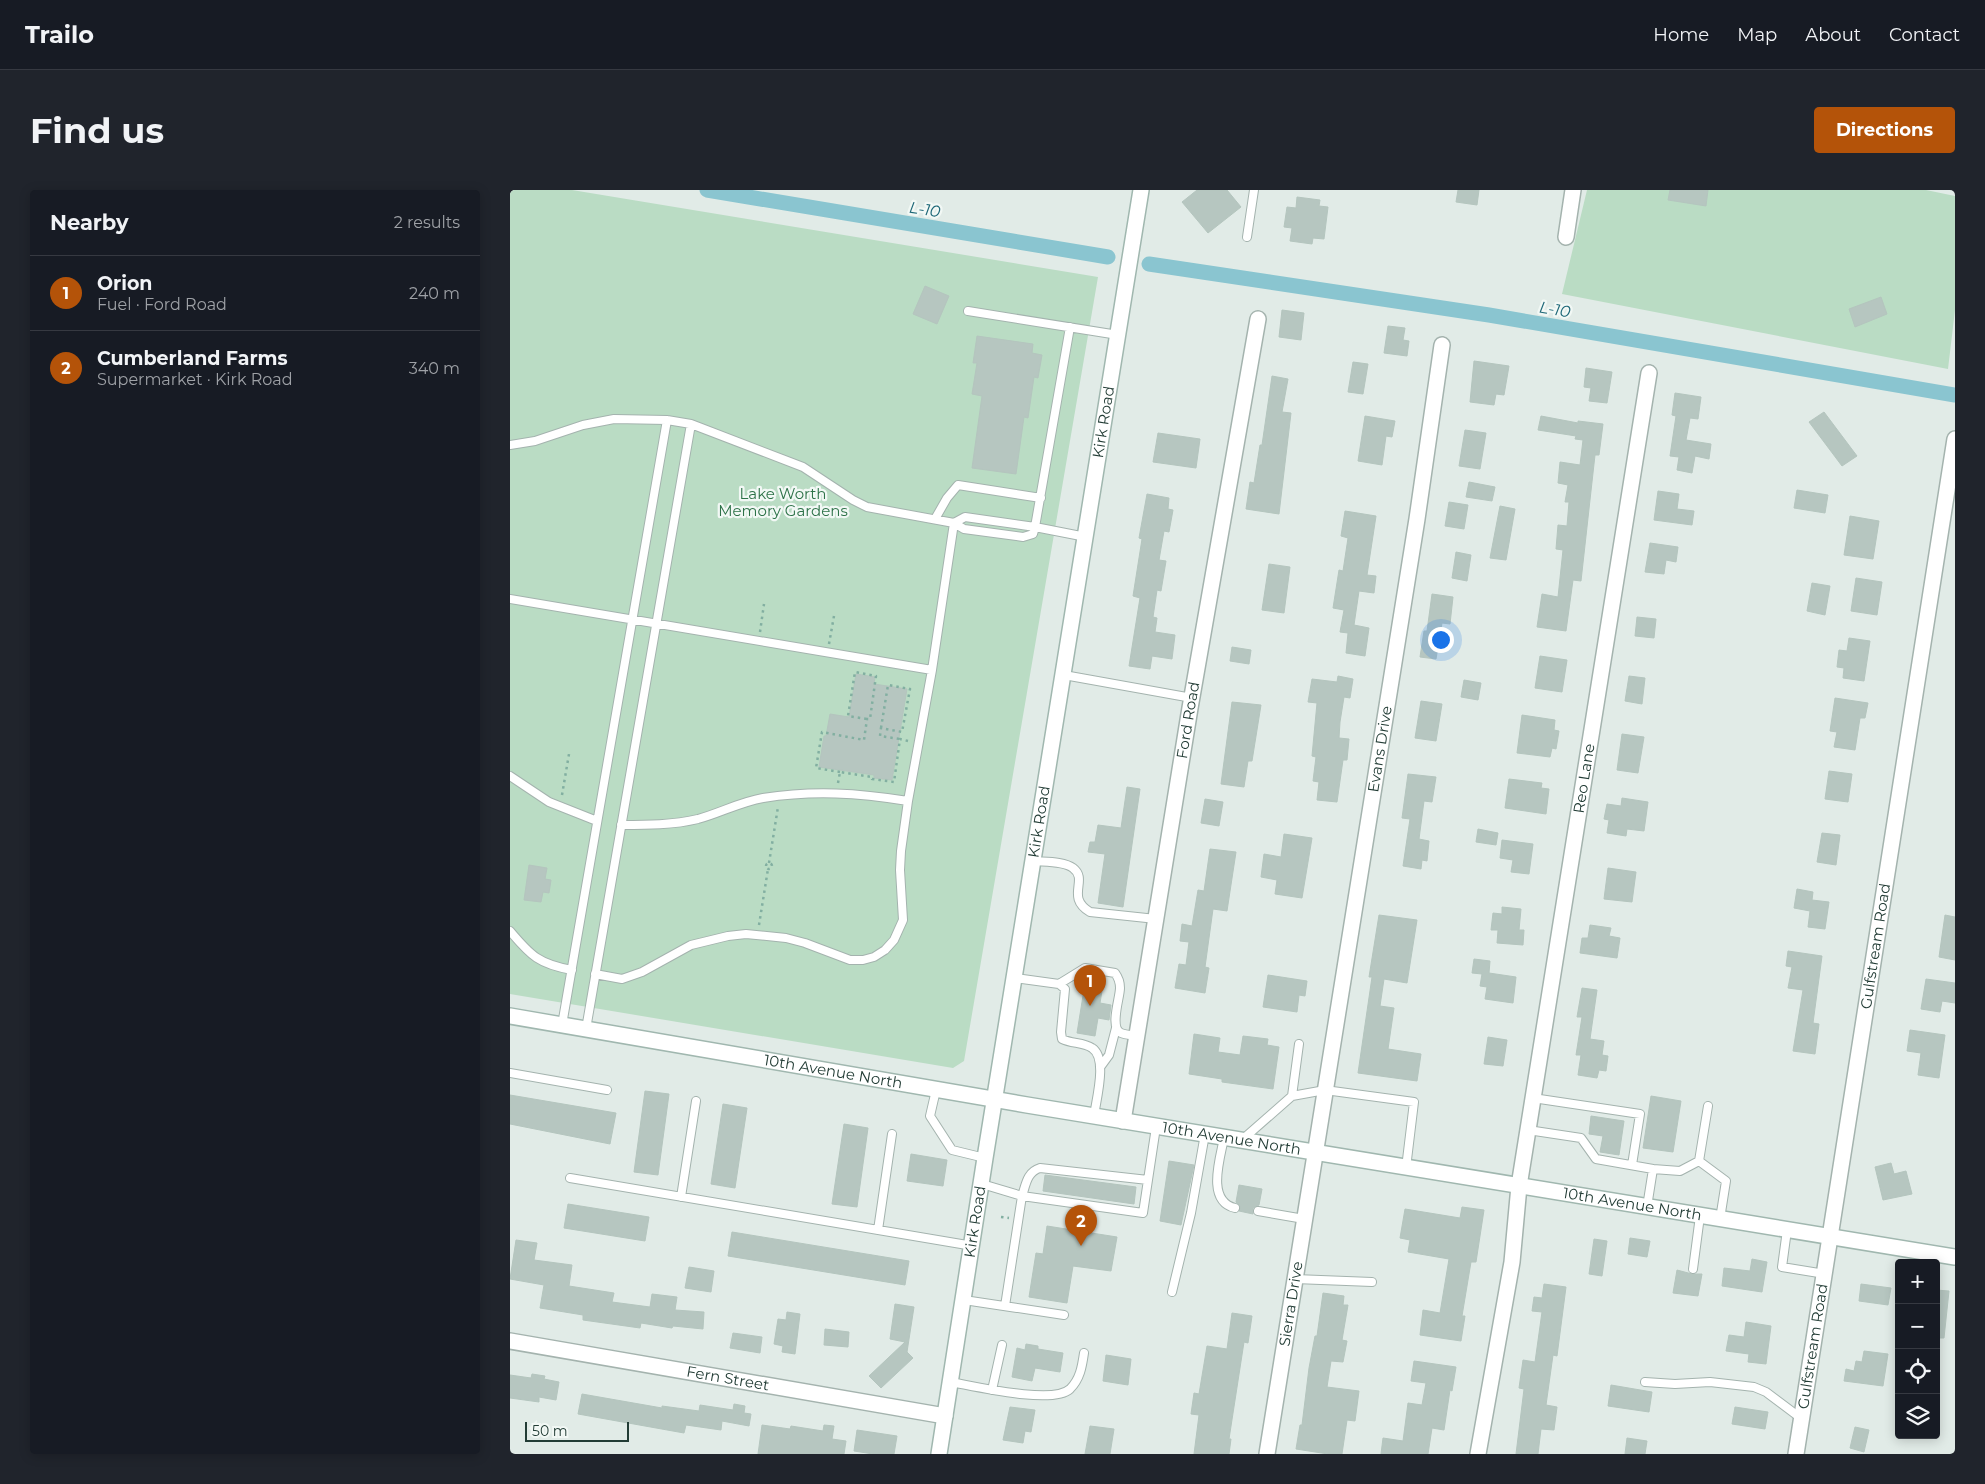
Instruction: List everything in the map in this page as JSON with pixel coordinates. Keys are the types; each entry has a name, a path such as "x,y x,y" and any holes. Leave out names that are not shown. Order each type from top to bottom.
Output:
{"street":[{"name":"Kirk Road","path":"939,1454 1141,190"},
{"path":"1566,237 1573,190"},
{"name":"Ford Road","path":"1124,1121 1192,698 1258,320"},
{"name":"Evans Drive","path":"1315,1153 1417,519 1442,345"},
{"name":"Reo Lane","path":"1519,1186 1649,373"},
{"name":"Gulfstream Road","path":"1796,1454 1955,439"},
{"name":"10th Avenue North","path":"510,1016 1156,1127 1955,1257"},
{"name":"Sierra Drive","path":"1267,1454 1315,1153"},
{"path":"1478,1454 1512,1262 1519,1186"},
{"name":"Fern Street","path":"510,1341 946,1416"}],"lane":[{"path":"1247,238 1254,190"},
{"path":"968,311 1118,335"},
{"path":"510,445 535,442 596,422 633,419 667,420 691,424 803,467 867,507 954,523 964,528 1024,537 1033,534 1035,527 1070,327"},
{"path":"562,1025 667,420"},
{"path":"586,1029 691,424"},
{"path":"935,519 947,498 958,485 1041,498"},
{"path":"954,523 965,517 1086,536"},
{"path":"595,974 622,979 642,972 692,945 728,936 757,935 786,938 850,960 863,960 874,957 885,950 894,940 903,920 900,870 908,801 932,670 954,523"},
{"path":"510,599 932,670"},
{"path":"1064,675 1192,698"},
{"path":"510,776 531,791 560,807 597,821"},
{"path":"621,825 654,824 698,819 747,802 780,796 836,792 908,801"},
{"path":"1034,861 1065,865 1073,868 1079,876 1077,898 1081,906 1090,912 1156,919"},
{"path":"510,931 539,960 551,966 572,970"},
{"path":"1059,984 1085,968 1115,973 1119,979 1120,988 1115,1022 1116,1028 1109,1055 1101,1066"},
{"path":"1015,978 1059,984 1065,990 1062,1039 1069,1043 1095,1049 1101,1066 1094,1116"},
{"path":"1116,1028 1120,1033 1137,1036"},
{"path":"1292,1096 1299,1044"},
{"path":"510,1073 607,1090"},
{"path":"936,1090 930,1116 952,1150 985,1158"},
{"path":"1242,1141 1292,1096 1325,1090 1414,1102 1406,1168"},
{"path":"1533,1098 1640,1114 1632,1165"},
{"path":"681,1197 696,1101"},
{"path":"1699,1161 1708,1106"},
{"path":"982,1184 1022,1196 1142,1213 1156,1127"},
{"path":"1528,1130 1581,1138 1596,1159 1653,1169 1680,1171 1699,1161"},
{"path":"878,1230 892,1134"},
{"path":"1172,1292 1195,1194 1205,1134"},
{"path":"1224,1138 1217,1184 1223,1202 1227,1206 1235,1208"},
{"path":"1699,1161 1726,1181 1720,1219"},
{"path":"1005,1306 1022,1196 1030,1174 1034,1170 1040,1168 1148,1180"},
{"path":"1647,1207 1653,1169"},
{"path":"570,1178 973,1246"},
{"path":"1258,1211 1304,1219"},
{"path":"1693,1268 1700,1216"},
{"path":"1787,1230 1782,1267 1825,1274"},
{"path":"1295,1279 1372,1282"},
{"path":"964,1300 1064,1315"},
{"path":"992,1390 1002,1345"},
{"path":"951,1382 992,1390 1046,1396 1064,1393 1081,1373 1084,1354"},
{"path":"1645,1382 1675,1384 1710,1382 1754,1387 1766,1392 1802,1420"}],"path":[{"path":"758,641 764,604"},
{"path":"828,652 834,616"},
{"path":"867,719 848,716 855,672 876,676 870,719 867,719 864,740 822,732 816,768 894,782 900,739"},
{"path":"881,728 902,732 910,689 888,685 881,728 880,736 919,743"},
{"path":"560,807 569,754"},
{"path":"836,792 840,772"},
{"path":"757,935 768,869 766,865 769,864 780,796"},
{"path":"1001,1216 1012,1218"}],"green space":[{"name":"Lake Worth Memory Gardens","path":"510,190 572,190 1098,277 964,1061 953,1068 510,994"},
{"path":"1587,190 1926,190 1955,196 1955,310 1948,369 1562,294"}],"building":[{"path":"1197,190 1227,190 1241,207 1208,233 1182,202"},
{"path":"1458,190 1479,190 1477,205 1456,202"},
{"path":"1670,190 1708,190 1706,206 1668,200"},
{"path":"1297,197 1320,200 1319,206 1328,207 1324,239 1313,238 1312,244 1290,241 1292,228 1284,227 1287,207 1296,208"},
{"path":"925,286 949,296 937,324 913,314"},
{"path":"1881,297 1887,314 1855,327 1849,309"},
{"path":"1282,310 1304,313 1301,340 1279,337"},
{"path":"1388,326 1405,328 1403,340 1409,341 1407,356 1384,353"},
{"path":"977,336 1033,344 1032,353 1042,355 1038,378 1034,377 1028,418 1024,417 1016,474 972,468 982,396 972,394 977,363 973,363"},
{"path":"1474,361 1509,366 1504,395 1496,394 1494,405 1470,402"},
{"path":"1353,362 1368,364 1363,394 1348,392"},
{"path":"1586,368 1612,372 1607,403 1589,401 1591,388 1584,387"},
{"path":"1272,376 1288,379 1282,412 1291,413 1279,514 1246,509 1250,482 1254,483 1260,445 1262,445"},
{"path":"1675,393 1701,397 1698,419 1690,418 1686,440 1711,444 1709,459 1695,456 1692,473 1677,470 1679,457 1670,456 1676,416 1672,415"},
{"path":"1824,412 1857,456 1842,466 1809,422"},
{"path":"1365,416 1395,421 1392,437 1386,436 1382,465 1358,461"},
{"path":"1541,416 1578,423 1578,421 1603,424 1599,455 1595,455 1581,581 1573,580 1566,631 1537,627 1542,594 1558,597 1563,550 1556,549 1558,525 1567,526 1569,502 1565,502 1568,485 1558,483 1560,462 1580,465 1583,440 1575,439 1576,436 1538,430"},
{"path":"1465,430 1486,433 1480,469 1459,466"},
{"path":"1158,433 1200,439 1196,468 1153,462"},
{"path":"1469,482 1495,487 1492,501 1466,497"},
{"path":"1797,490 1828,495 1825,513 1794,508"},
{"path":"1658,491 1679,494 1677,509 1694,511 1692,525 1654,520"},
{"path":"1147,494 1169,498 1168,509 1173,510 1169,532 1164,531 1159,560 1166,561 1161,591 1157,590 1153,617 1157,618 1155,632 1175,635 1172,659 1152,656 1150,669 1129,666 1140,598 1133,596 1142,539 1139,538"},
{"path":"1449,502 1468,505 1464,529 1445,526"},
{"path":"1500,506 1515,509 1506,560 1490,558"},
{"path":"1345,511 1376,516 1367,575 1376,576 1374,593 1359,591 1354,625 1369,628 1365,656 1346,653 1348,633 1340,632 1344,610 1333,608 1339,570 1343,571 1348,538 1341,536"},
{"path":"1850,516 1879,521 1873,559 1844,555"},
{"path":"1650,543 1678,547 1676,562 1666,560 1664,574 1645,572"},
{"path":"1456,552 1471,555 1467,581 1452,578"},
{"path":"1269,564 1290,567 1284,613 1262,610"},
{"path":"1856,578 1882,582 1877,615 1851,611"},
{"path":"1812,583 1830,586 1825,615 1807,611"},
{"path":"1432,594 1453,597 1450,624 1442,623 1436,659 1420,657 1424,631 1427,631"},
{"path":"1637,617 1656,619 1654,638 1635,636"},
{"path":"1849,638 1870,641 1864,681 1843,678 1844,668 1837,667 1839,650 1847,651"},
{"path":"1232,647 1251,650 1249,664 1230,661"},
{"path":"1540,656 1567,660 1562,692 1535,688"},
{"path":"856,674 875,677 874,684 907,689 892,780 874,778 874,775 819,767 830,714 849,717"},
{"path":"1338,676 1353,679 1350,698 1344,697 1340,722 1339,738 1349,739 1347,760 1343,760 1337,802 1317,800 1319,782 1313,781 1316,757 1312,756 1317,703 1308,702 1312,679 1337,682"},
{"path":"1629,676 1645,678 1642,704 1625,701"},
{"path":"1464,680 1481,683 1478,700 1461,697"},
{"path":"1835,698 1868,703 1865,718 1860,718 1855,750 1834,747 1837,732 1830,731"},
{"path":"1421,701 1442,704 1436,741 1415,738"},
{"path":"1232,702 1261,705 1252,761 1248,761 1244,787 1221,784"},
{"path":"1522,715 1555,720 1554,730 1559,731 1556,749 1552,748 1550,757 1517,753"},
{"path":"1622,734 1644,737 1638,773 1617,770"},
{"path":"1829,771 1852,774 1848,802 1825,799"},
{"path":"1408,774 1436,777 1432,802 1424,801 1419,839 1429,841 1427,861 1422,860 1421,869 1403,866 1410,819 1402,818"},
{"path":"1509,779 1542,783 1541,788 1549,789 1546,814 1505,808"},
{"path":"1127,787 1140,789 1123,907 1098,903 1105,854 1088,852 1090,842 1095,842 1098,825 1121,828"},
{"path":"1622,798 1648,802 1644,831 1627,829 1626,836 1607,833 1609,820 1604,819 1607,804 1621,806"},
{"path":"1205,799 1223,802 1219,826 1201,823"},
{"path":"1478,829 1498,833 1496,845 1476,842"},
{"path":"1822,833 1840,835 1836,865 1817,862"},
{"path":"1284,834 1312,838 1302,898 1275,894 1277,880 1261,877 1264,854 1281,857"},
{"path":"1502,840 1533,844 1529,874 1511,872 1513,860 1500,858"},
{"path":"1210,849 1236,852 1227,911 1213,909 1205,967 1209,968 1205,993 1175,988 1179,964 1186,965 1189,942 1180,941 1182,924 1192,926 1198,890 1204,891"},
{"path":"529,865 547,868 545,879 551,880 549,893 543,892 541,902 524,900"},
{"path":"1608,868 1636,872 1632,902 1604,899"},
{"path":"1797,889 1813,892 1812,900 1829,902 1825,929 1808,927 1810,911 1794,908"},
{"path":"1502,907 1521,909 1519,930 1524,930 1523,945 1497,943 1498,930 1491,930 1493,913 1502,914"},
{"path":"1379,915 1417,920 1407,983 1384,979 1380,1006 1394,1008 1388,1049 1421,1054 1417,1081 1358,1073 1372,977 1369,977"},
{"path":"1945,915 1955,917 1955,960 1939,957"},
{"path":"1590,925 1611,928 1609,936 1620,938 1617,958 1580,953 1582,938 1588,938"},
{"path":"1788,951 1822,956 1813,1023 1819,1024 1815,1054 1793,1051 1803,990 1788,988 1792,967 1786,966"},
{"path":"1474,959 1490,961 1489,973 1516,977 1513,1003 1485,999 1487,987 1480,986 1482,974 1472,973"},
{"path":"1268,975 1307,981 1305,996 1299,995 1297,1012 1263,1007"},
{"path":"1086,977 1104,979 1100,1003 1111,1005 1109,1020 1098,1018 1095,1036 1077,1033"},
{"path":"1926,979 1955,983 1955,1003 1942,1001 1940,1012 1921,1009"},
{"path":"1582,988 1597,990 1590,1039 1604,1041 1602,1055 1608,1056 1606,1071 1599,1070 1597,1078 1578,1075 1581,1055 1576,1055 1582,1017 1577,1017"},
{"path":"1910,1030 1945,1035 1939,1078 1918,1075 1921,1053 1907,1051"},
{"path":"1194,1034 1220,1038 1218,1052 1240,1055 1243,1036 1268,1039 1267,1045 1279,1047 1273,1089 1222,1082 1222,1079 1189,1074"},
{"path":"1488,1037 1507,1040 1503,1066 1484,1064"},
{"path":"645,1091 669,1094 658,1175 634,1172"},
{"path":"510,1095 616,1113 610,1144 510,1124"},
{"path":"1651,1096 1681,1101 1673,1152 1643,1148"},
{"path":"723,1104 747,1108 735,1188 711,1184"},
{"path":"1591,1116 1624,1121 1619,1155 1600,1152 1603,1136 1589,1134"},
{"path":"844,1124 868,1128 857,1207 832,1204"},
{"path":"911,1154 947,1160 943,1186 907,1181"},
{"path":"1169,1161 1194,1165 1181,1225 1160,1221"},
{"path":"1891,1163 1894,1174 1906,1171 1912,1194 1883,1200 1875,1167"},
{"path":"1045,1175 1136,1187 1134,1204 1043,1191"},
{"path":"1239,1185 1262,1189 1259,1205 1253,1208 1253,1214 1239,1211 1240,1207 1236,1202"},
{"path":"568,1204 649,1217 645,1241 564,1228"},
{"path":"1462,1207 1484,1210 1476,1262 1471,1262 1462,1316 1465,1316 1461,1341 1420,1335 1423,1310 1440,1313 1449,1259 1408,1252 1410,1240 1400,1238 1405,1209 1460,1218"},
{"path":"1047,1226 1117,1237 1111,1271 1073,1266 1067,1303 1029,1297 1036,1253 1043,1254"},
{"path":"732,1232 909,1261 905,1285 728,1256"},
{"path":"1630,1238 1650,1241 1647,1257 1628,1254"},
{"path":"1594,1239 1607,1241 1602,1276 1589,1274"},
{"path":"516,1240 537,1243 534,1260 572,1265 569,1286 614,1293 612,1302 650,1307 652,1294 677,1297 675,1310 704,1312 703,1329 673,1326 672,1328 641,1323 640,1328 583,1320 583,1315 540,1308 544,1285 510,1279"},
{"path":"1752,1259 1767,1262 1762,1292 1722,1286 1724,1268 1750,1271"},
{"path":"689,1267 714,1271 711,1292 685,1288"},
{"path":"1677,1270 1692,1274 1702,1274 1698,1296 1673,1293"},
{"path":"1544,1284 1566,1287 1557,1356 1553,1355 1546,1405 1557,1407 1554,1430 1541,1429 1538,1454 1516,1454 1524,1389 1519,1388 1523,1360 1535,1362 1542,1312 1532,1311 1534,1297 1542,1298"},
{"path":"1861,1284 1891,1288 1888,1305 1859,1301"},
{"path":"1940,1290 1949,1291 1944,1338 1940,1338"},
{"path":"1323,1293 1344,1296 1343,1305 1348,1305 1342,1340 1347,1341 1343,1362 1331,1361 1327,1387 1359,1391 1355,1421 1347,1420 1342,1454 1328,1454 1296,1449 1300,1425 1302,1425 1309,1368 1315,1336 1317,1336"},
{"path":"895,1304 914,1307 907,1352 913,1358 881,1388 869,1376 905,1342 890,1339"},
{"path":"787,1312 800,1314 795,1354 782,1352 783,1346 774,1344 778,1319 786,1320"},
{"path":"1232,1313 1252,1316 1248,1343 1244,1342 1229,1439 1231,1439 1229,1454 1194,1454 1199,1415 1191,1414 1194,1393 1199,1394 1207,1346 1227,1349"},
{"path":"1746,1322 1771,1326 1766,1364 1748,1362 1749,1354 1726,1351 1729,1335 1744,1337"},
{"path":"825,1329 849,1332 848,1347 824,1345"},
{"path":"733,1333 762,1337 760,1353 730,1348"},
{"path":"1026,1344 1038,1346 1038,1349 1063,1353 1060,1372 1035,1368 1032,1381 1012,1377 1017,1348 1025,1350"},
{"path":"1864,1351 1888,1354 1883,1386 1844,1381 1846,1369 1854,1371 1856,1361 1862,1362"},
{"path":"1106,1355 1131,1359 1128,1385 1103,1381"},
{"path":"1414,1361 1456,1367 1452,1391 1450,1390 1444,1430 1432,1428 1428,1454 1381,1454 1383,1438 1403,1441 1408,1403 1422,1405 1426,1383 1411,1381"},
{"path":"532,1374 545,1376 544,1379 559,1382 556,1400 539,1397 539,1402 510,1398 510,1375 531,1378"},
{"path":"1611,1385 1652,1392 1649,1412 1608,1406"},
{"path":"582,1394 662,1408 662,1406 699,1411 700,1405 733,1410 734,1404 745,1406 744,1413 751,1414 749,1426 722,1421 721,1430 686,1425 684,1433 578,1414"},
{"path":"1010,1407 1035,1410 1031,1432 1025,1431 1023,1443 1003,1440"},
{"path":"1735,1407 1768,1412 1765,1429 1732,1424"},
{"path":"762,1425 790,1429 791,1426 823,1431 824,1425 834,1426 832,1439 846,1441 844,1454 758,1454"},
{"path":"1090,1426 1114,1429 1110,1454 1085,1454"},
{"path":"1855,1427 1869,1430 1864,1452 1850,1448"},
{"path":"857,1430 897,1436 894,1454 873,1454 854,1451"},
{"path":"1627,1438 1647,1441 1645,1454 1625,1454"}],"waterway":[{"name":"L-10","path":"707,190 1108,257"},
{"name":"L-10","path":"1149,264 1489,315 1955,395"}],"place":[{"name":"Orion","path":"1090,1006"},
{"name":"Cumberland Farms","path":"1081,1246"}]}
